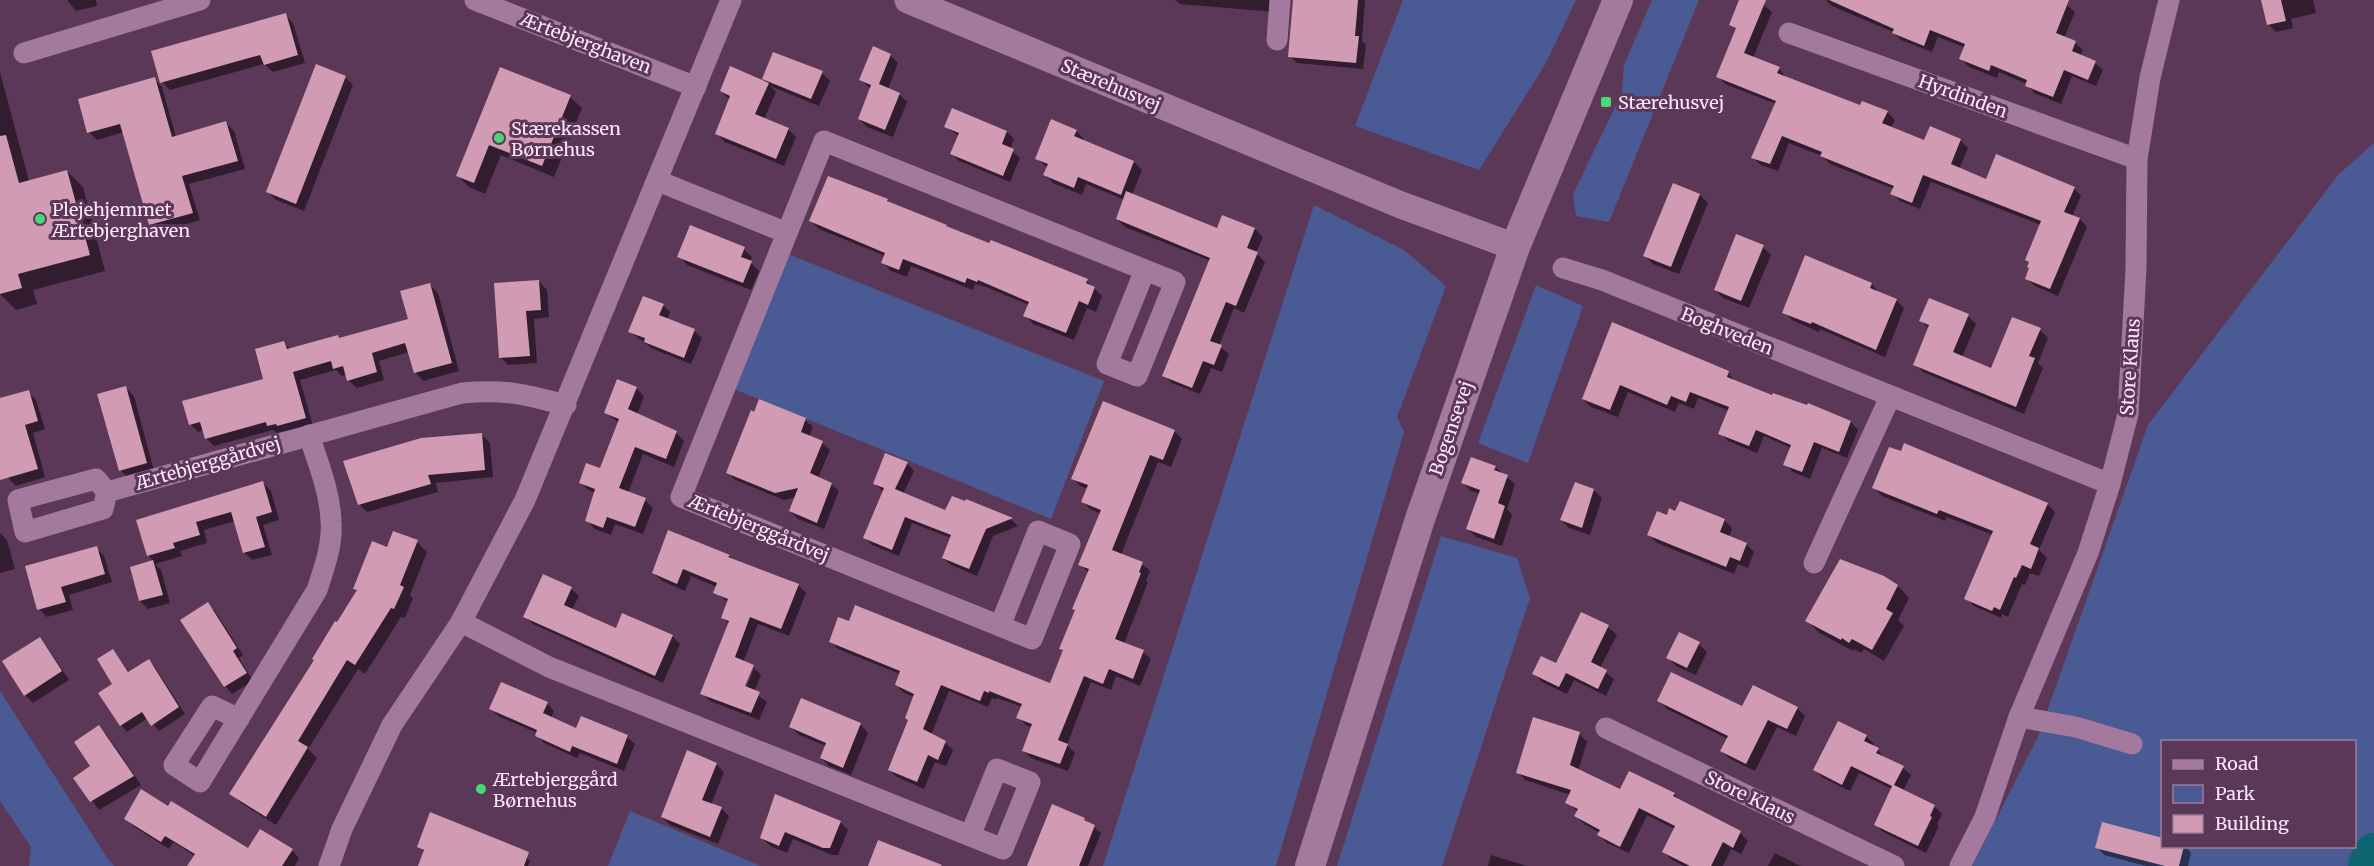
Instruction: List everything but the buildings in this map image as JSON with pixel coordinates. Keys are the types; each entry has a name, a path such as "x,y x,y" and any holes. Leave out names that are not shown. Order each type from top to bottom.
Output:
{"main road":[{"name":"Bogensevej","path":"1310,866 1420,519 1515,247 1618,0"}],"street":[{"path":"24,53 148,7 200,0"},
{"name":"Ærtebjerghaven","path":"475,0 696,87"},
{"path":"329,866 342,829 392,725 461,622 525,500 731,0"},
{"name":"Stærehusvej","path":"910,0 1401,205 1515,247"},
{"path":"1277,39 1280,0"},
{"name":"Store Klaus","path":"1960,866 1984,817 2019,717 2088,552 2110,484 2128,414 2136,269 2137,159 2150,78 2169,0"},
{"name":"Hyrdinden","path":"1789,33 2137,159"},
{"name":"Ærtebjerggårdvej","path":"1000,626 1038,531 1070,544 1032,639 681,497 824,141 1175,282 1137,376 1107,364 1145,270"},
{"path":"658,181 787,233"},
{"name":"Boghveden","path":"1563,268 1602,280 2110,484"},
{"name":"Ærtebjerggårdvej","path":"107,492 462,393 495,390 521,393 566,405"},
{"path":"1814,563 1890,397"},
{"path":"238,719 317,590 328,556 332,522 327,493 309,435"},
{"path":"461,622 549,667 970,836"},
{"path":"2019,717 2076,727 2132,744"},
{"name":"Store Klaus","path":"1606,728 1894,866"}],"green space":[{"path":"1403,0 1576,0 1546,63 1479,170 1355,126"},
{"path":"1652,0 1699,0 1609,222 1576,216 1573,194 1622,93 1624,65"},
{"path":"2374,143 2374,866 1972,866 2038,737 2148,425 2338,175"},
{"path":"1314,205 1404,250 1446,286 1397,417 1404,432 1276,866 1103,866"},
{"path":"788,254 1104,381 1051,519 734,389"},
{"path":"1536,285 1583,306 1528,463 1478,443"},
{"path":"1441,536 1517,558 1530,598 1442,866 1337,866"},
{"path":"0,691 114,866 29,866 31,847 0,801"},
{"path":"630,811 761,866 608,866"}],"waterway":[{"path":"2368,866 2374,853"}],"place":[{"name":"Stærehusvej","path":"1606,102"},
{"name":"Stærekassen Børnehus","path":"499,138"},
{"name":"Plejehjemmet Ærtebjerghaven","path":"40,219"},
{"name":"Ærtebjerggård Børnehus","path":"481,789"}]}
